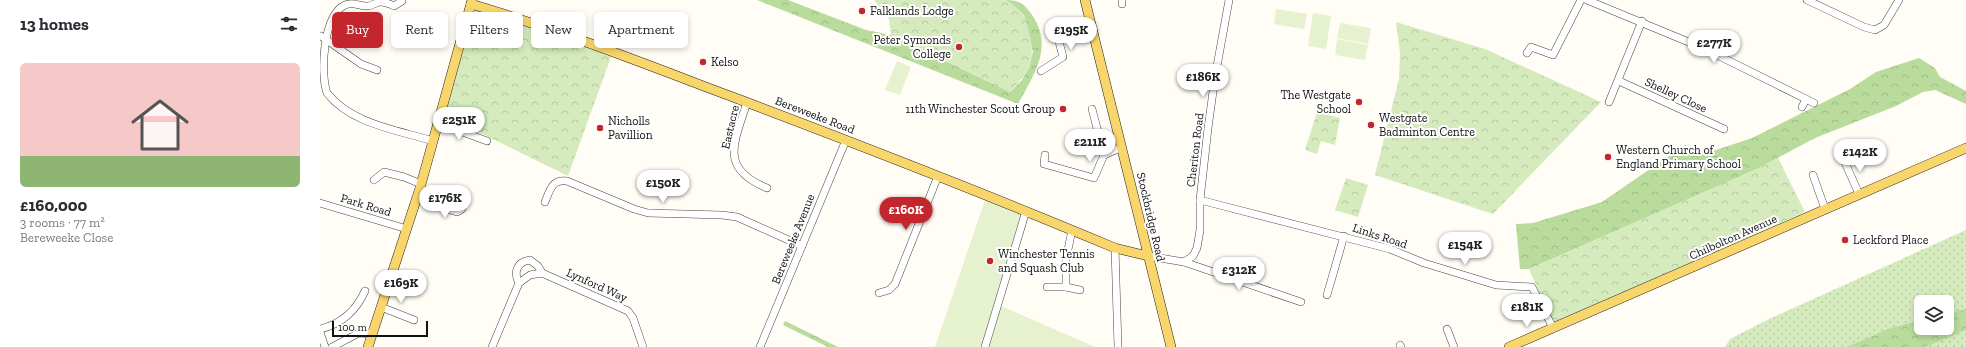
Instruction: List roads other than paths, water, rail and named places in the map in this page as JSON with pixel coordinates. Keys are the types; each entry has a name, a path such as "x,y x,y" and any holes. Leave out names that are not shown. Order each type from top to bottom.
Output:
{"main road":[{"name":"Stockbridge Road","path":"1085,0 1171,347"},
{"name":"Bereweeke Road","path":"472,2 532,22 747,102 938,176 1115,248 1148,256"},
{"path":"368,347 421,186 472,2"},
{"name":"Chilbolton Avenue","path":"1509,347 1966,148"}],"street":[{"name":"Cheriton Road","path":"1184,262 1193,256 1200,230 1200,200 1215,77 1229,0"},
{"path":"1527,53 1531,47 1553,55 1581,0"},
{"path":"1587,0 1642,21 1703,48 1814,103"},
{"path":"1807,0 1864,27 1875,30 1884,25 1899,0"},
{"path":"402,1 394,6 380,2 367,6 352,2 344,5 335,13 322,37 320,49 320,69 323,93 349,112 362,119 433,141"},
{"path":"1609,102 1619,81 1642,21"},
{"path":"1041,70 1063,57 1056,30 1090,22"},
{"path":"322,37 361,64 376,70"},
{"name":"Shelley Close","path":"1619,81 1724,129"},
{"path":"1802,107 1806,99"},
{"name":"Eastacre","path":"747,102 733,151 734,160 744,175 756,184 767,188"},
{"path":"1045,155 1044,164 1094,178 1104,155 1092,109"},
{"path":"438,123 487,141"},
{"name":"Bereweeke Avenue","path":"760,347 846,140"},
{"path":"1104,155 1122,147"},
{"path":"1843,158 1859,194"},
{"path":"374,180 384,172 404,177 421,186 434,205 457,212 462,209 465,195"},
{"path":"1813,175 1825,209"},
{"path":"879,293 890,290 895,284 938,176"},
{"path":"545,202 553,183 558,180 567,181 634,209 648,213 722,215 737,217 802,246"},
{"name":"Links Road","path":"1200,200 1390,249 1424,263 1496,285 1532,287 1553,328"},
{"name":"Park Road","path":"320,203 407,229"},
{"path":"985,347 1026,211"},
{"path":"1066,287 1066,259 1072,230"},
{"path":"1327,295 1344,236"},
{"path":"1115,248 1118,347"},
{"path":"1148,256 1184,262 1301,302"},
{"name":"Lynford Way","path":"492,347 519,284 516,273 517,266 520,263 530,260 538,266 542,272 628,311 633,318 643,347"},
{"path":"519,284 530,275 542,272"},
{"path":"1047,287 1066,287 1080,290"},
{"path":"320,329 335,324 349,314 360,303 365,291"},
{"path":"381,307 414,320"},
{"path":"1447,329 1454,347"},
{"path":"320,332 325,347"},
{"path":"332,347 359,333 372,334"}],"place":[{"name":"Falklands Lodge","path":"862,11"},
{"name":"Peter Symonds College","path":"959,47"},
{"name":"Kelso","path":"703,62"},
{"name":"The Westgate School","path":"1359,102"},
{"name":"11th Winchester Scout Group","path":"1063,109"},
{"name":"Westgate Badminton Centre","path":"1371,125"},
{"name":"Nicholls Pavillion","path":"600,128"},
{"name":"Western Church of England Primary School","path":"1608,157"},
{"name":"Leckford Place","path":"1845,240"},
{"name":"Winchester Tennis and Squash Club","path":"990,261"}]}
